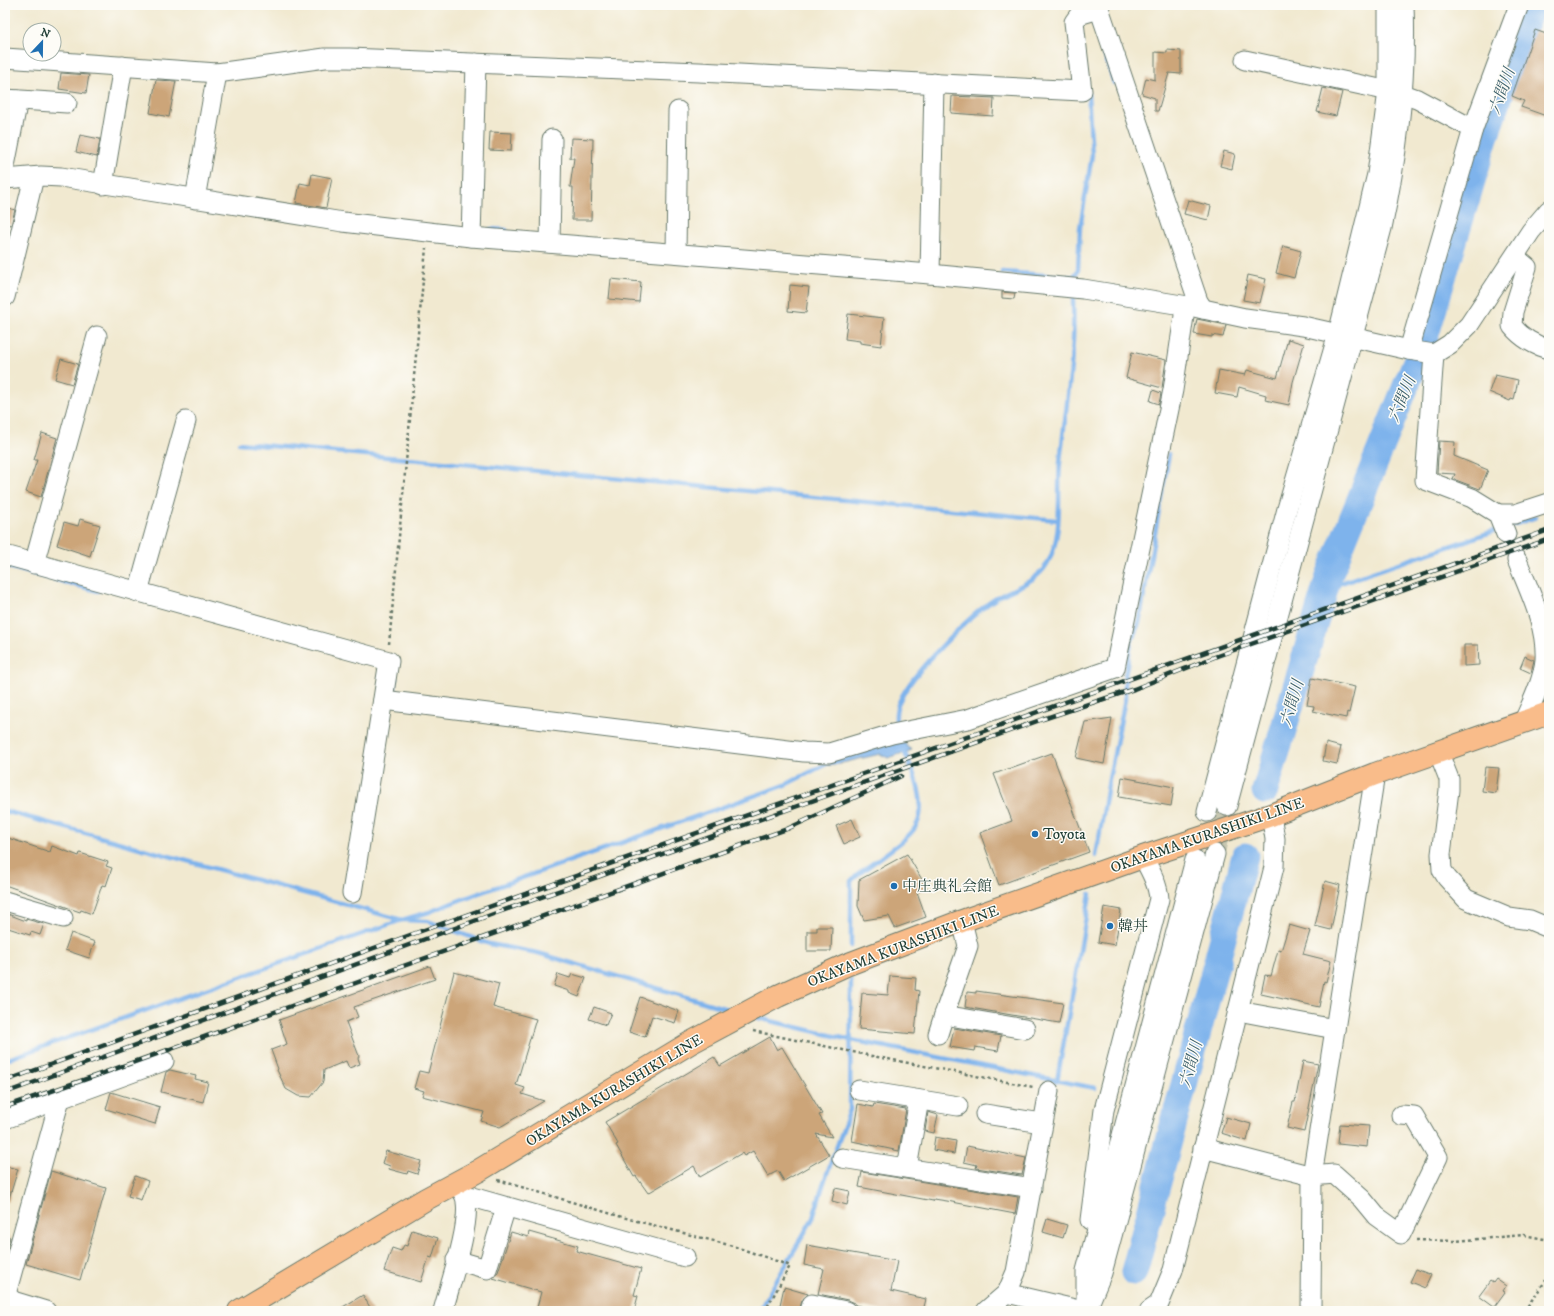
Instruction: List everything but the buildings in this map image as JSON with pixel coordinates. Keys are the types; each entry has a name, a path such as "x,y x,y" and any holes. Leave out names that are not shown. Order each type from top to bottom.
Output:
{"main road":[{"name":"OKAYAMA KURASHIKI LINE","path":"239,1311 426,1199 461,1189 728,1022 762,1004 846,965 962,921 1143,857 1271,815 1375,774 1549,713"}],"street":[{"path":"1207,812 1285,516 1345,336 1374,257 1394,172 1395,93 1388,5"},
{"path":"1395,93 1405,37 1404,5"},
{"path":"1519,5 1473,129 1420,352 1425,480 1472,498 1503,526 1515,514 1549,502"},
{"path":"5,58 217,73 325,58 476,63 1082,91 1074,22 1078,15 1094,10 1198,301 1184,316 1173,390 1115,668 968,719 897,733 829,754 390,701"},
{"path":"1245,60 1417,99 1473,129"},
{"path":"471,237 476,63"},
{"path":"103,185 123,66"},
{"path":"195,199 217,73"},
{"path":"930,274 934,84"},
{"path":"5,166 11,99 67,103"},
{"path":"676,254 678,111"},
{"path":"550,243 552,139"},
{"path":"5,297 34,177"},
{"path":"5,179 61,177 103,185 336,220 471,237 930,274 1073,288 1192,307 1238,317 1303,326 1420,352 1450,344 1469,326 1531,231 1549,210"},
{"path":"1514,257 1527,267 1513,312 1512,326 1518,334 1539,347 1549,349"},
{"path":"34,564 97,336"},
{"path":"1227,806 1345,336"},
{"path":"138,592 186,421"},
{"path":"5,555 138,592 387,665 390,701 352,893"},
{"path":"1517,560 1537,611 1544,638 1545,660 1538,687 1524,721"},
{"path":"1438,751 1449,779 1441,854 1442,870 1447,878 1466,899 1509,917 1530,920 1549,928"},
{"path":"1311,1311 1312,1176 1375,774"},
{"path":"1149,1311 1159,1304 1173,1270 1274,867 1275,839 1271,815"},
{"path":"1086,1311 1102,1273 1215,854"},
{"path":"1086,1311 1086,1271 1091,1204 1104,1110 1159,899 1159,891 1143,857"},
{"path":"1086,1271 1195,860"},
{"path":"5,901 63,918"},
{"path":"938,1034 968,946 962,921"},
{"path":"1238,1011 1335,1029"},
{"path":"944,1015 1025,1028"},
{"path":"5,1119 164,1061"},
{"path":"859,1090 958,1106"},
{"path":"986,1311 1007,1293 1016,1272 1049,1090"},
{"path":"46,1311 7,1299 6,1294 60,1099"},
{"path":"907,1168 919,1100"},
{"path":"985,1114 1042,1123"},
{"path":"1203,1148 1312,1176 1334,1174 1362,1199 1376,1216 1401,1234 1438,1157 1414,1116 1401,1115"},
{"path":"842,1158 1032,1188"},
{"path":"461,1189 506,1207 686,1257"},
{"path":"443,1311 465,1226 467,1203 461,1189"},
{"path":"456,1260 487,1269 506,1207"},
{"path":"1007,1293 1083,1311"},
{"path":"810,1311 812,1304 846,1311"}],"path":[{"path":"387,665 427,232"},
{"path":"728,1022 849,1051 1049,1090"},
{"path":"497,1180 622,1217 733,1246 790,1266 765,1311"},
{"path":"1401,1234 1409,1240 1455,1240 1524,1235 1549,1240"},
{"path":"1524,1311 1549,1276"}],"water":[{"path":"903,738 907,747 912,750 888,758 880,754 830,766 827,760"}],"waterway":[{"name":"六間川","path":"1265,791 1329,576 1423,344 1486,134 1532,5"},
{"path":"1092,16 1114,83"},
{"path":"1073,284 1074,277 1078,270 1080,228 1092,155 1088,94"},
{"path":"491,229 506,230"},
{"path":"1002,272 1074,277"},
{"path":"897,729 896,714 898,703 907,688 929,660 957,631 984,607 995,599 1037,576 1047,564 1052,553 1058,528 1060,463 1072,355 1073,292"},
{"path":"239,443 1057,520"},
{"path":"1096,856 1109,779 1125,699 1125,675 1132,639 1139,623 1169,454"},
{"path":"1507,527 1536,517"},
{"path":"1326,588 1500,529"},
{"path":"5,566 98,591"},
{"path":"393,697 396,679"},
{"path":"851,946 851,881 911,833 920,817 921,807 918,786 902,747"},
{"path":"5,1060 402,920 429,912 785,785 832,761"},
{"path":"5,811 402,920 428,921 489,944 538,953 734,1011"},
{"name":"六間川","path":"1134,1272 1245,856"},
{"path":"1057,1081 1090,894"},
{"path":"759,1311 813,1218 825,1179 850,1110 851,981"},
{"path":"754,1017 851,1040 1095,1088"},
{"path":"1166,1107 1178,1110"}],"tunnel":[{"path":"1215,854 1227,806"}],"railway":[{"path":"5,1081 424,930 1549,530"},
{"path":"5,1093 496,913 1043,719 1134,689 1217,656 1549,539"},
{"path":"5,1107 787,829 901,776"}],"place":[{"name":"Toyota","path":"1035,834"},
{"name":"中庄典礼会館","path":"894,886"},
{"name":"韓丼","path":"1110,926"}]}
